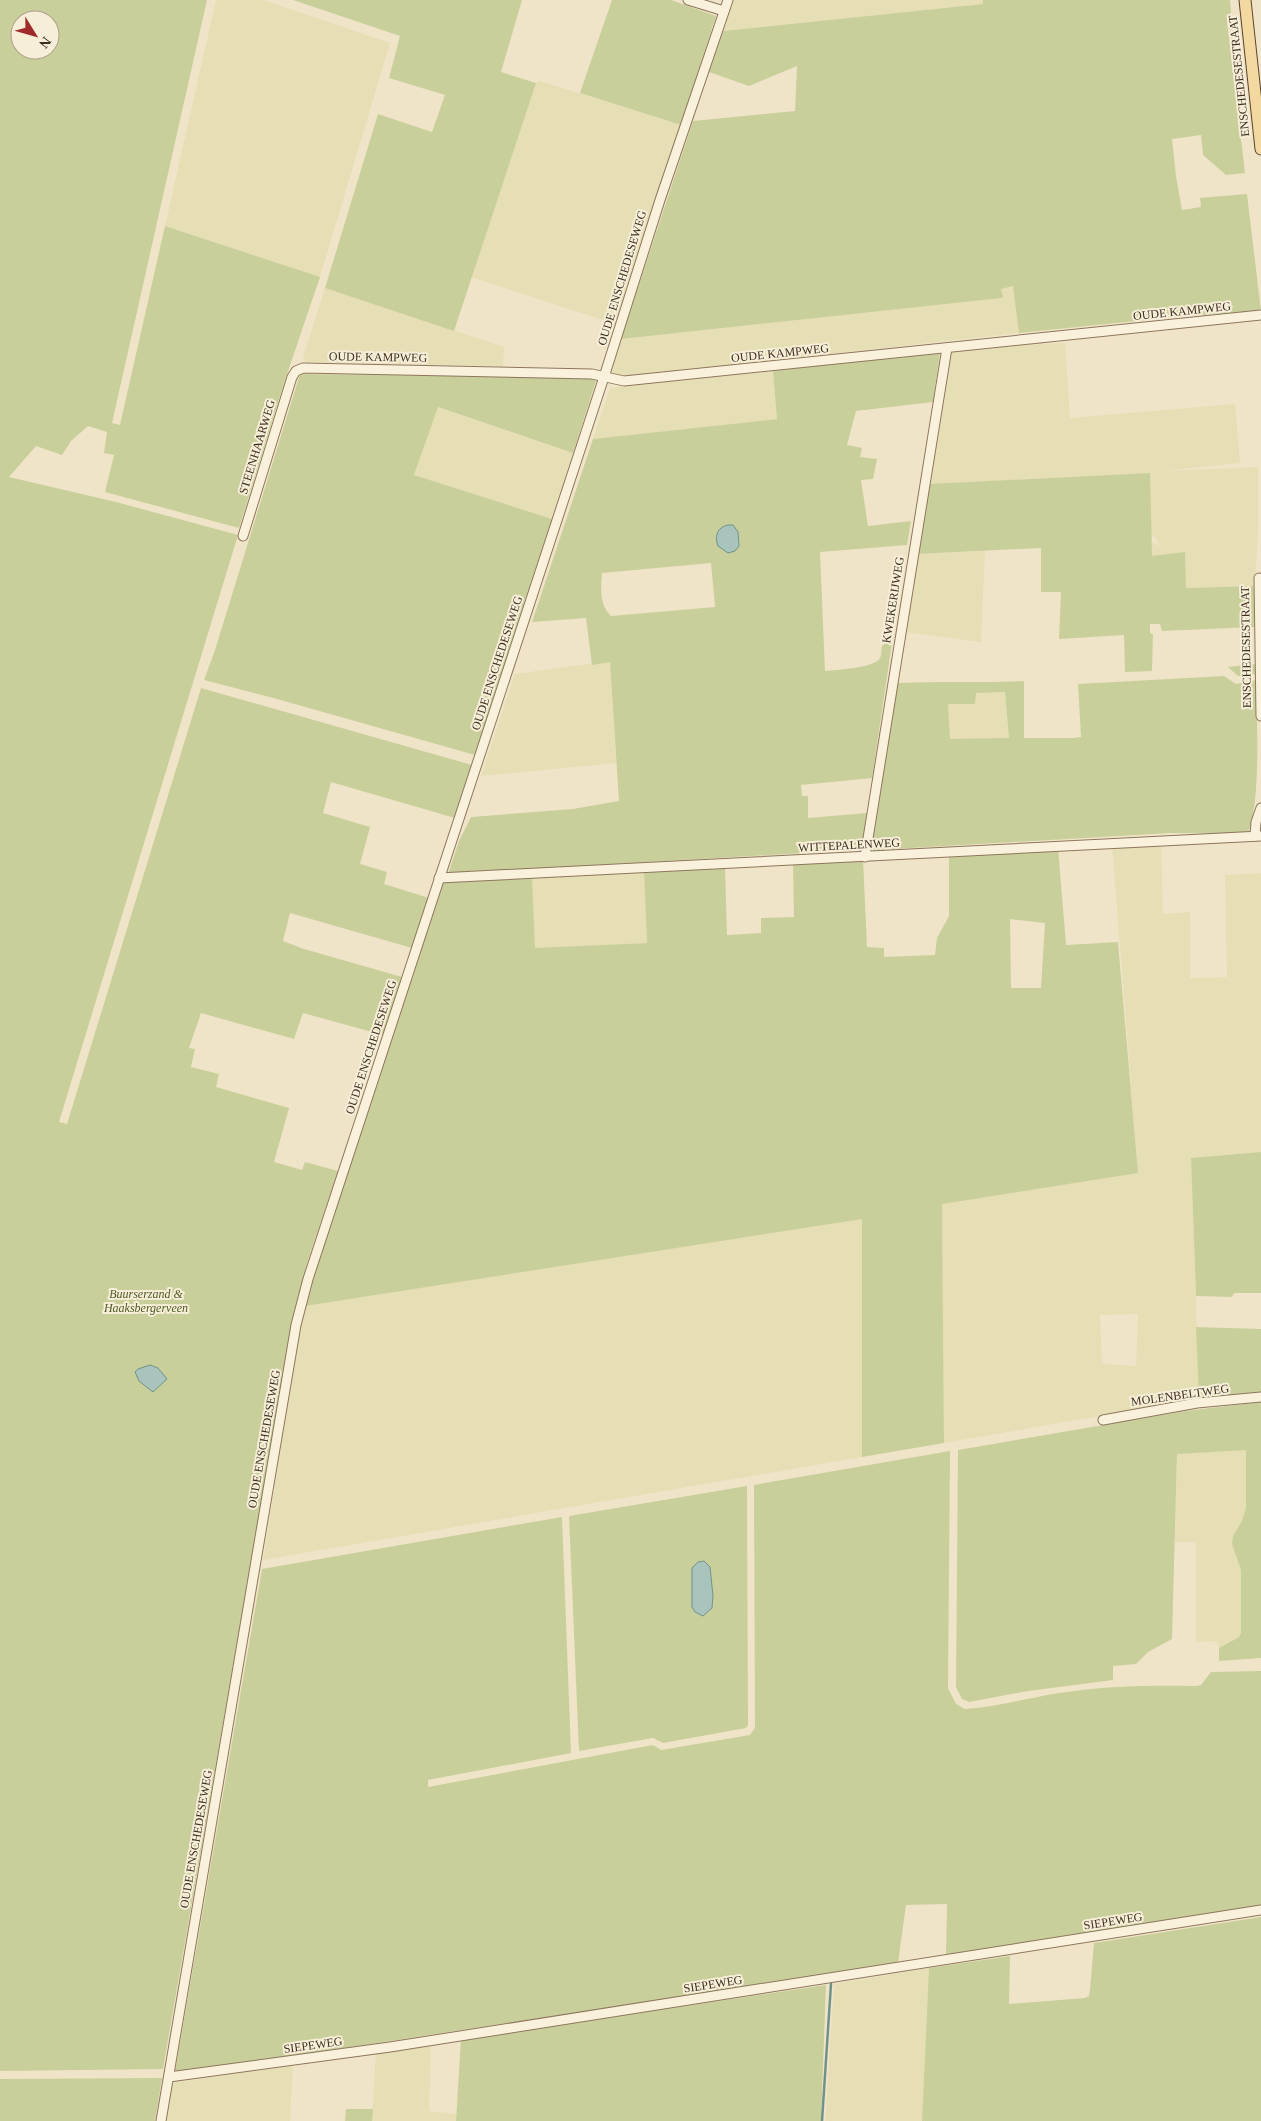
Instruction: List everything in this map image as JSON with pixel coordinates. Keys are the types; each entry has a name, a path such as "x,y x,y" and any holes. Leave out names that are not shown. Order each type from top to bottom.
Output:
{"main road":[{"name":"ENSCHEDESESTRAAT","path":"1245,0 1261,149"}],"street":[{"path":"688,0 724,12"},
{"name":"OUDE ENSCHEDESEWEG","path":"161,2121 296,1325 308,1279 604,377 660,200 728,0"},
{"name":"OUDE KAMPWEG","path":"300,369 592,374 624,381 1261,315"},
{"name":"KWEKERIJWEG","path":"865,857 947,348"},
{"name":"STEENHAARWEG","path":"243,536 292,377 300,369"},
{"name":"ENSCHEDESESTRAAT","path":"1260,578 1261,716"},
{"path":"1258,836 1256,822 1261,808"},
{"name":"WITTEPALENWEG","path":"439,878 1258,836"},
{"name":"MOLENBELTWEG","path":"1104,1420 1198,1403 1261,1397"},
{"name":"SIEPEWEG","path":"169,2077 390,2047 1261,1910"}],"shaded area":[{"path":"216,0 263,0 390,43 320,277 165,226"},
{"path":"733,0 983,0 983,4 723,31"},
{"path":"540,81 681,125 615,324 471,277 522,120 536,83"},
{"path":"1014,286 1019,333 668,372 623,379 613,375 610,371 621,339 805,319"},
{"path":"325,288 504,347 503,366 306,362 303,358"},
{"path":"1065,343 1070,418 1235,404 1240,463 1163,471 1258,467 1258,527 1255,586 1185,588 1152,556 1152,542 1160,546 1154,535 1151,538 1149,473 929,484 953,351 969,348"},
{"path":"773,371 777,419 593,439 610,388"},
{"path":"437,407 573,453 552,519 414,475"},
{"path":"985,551 981,642 905,632 917,554"},
{"path":"610,661 616,763 481,776 515,674"},
{"path":"1005,692 1009,739 950,739 947,703 975,704 975,693"},
{"path":"1161,843 1163,914 1190,912 1190,978 1227,977 1225,875 1261,873 1261,1152 1191,1158 1199,1399 944,1443 942,1203 1138,1173 1112,845","holes":["1138,1314 1136,1366 1102,1364 1100,1315"]},
{"path":"644,872 647,943 535,948 532,876"},
{"path":"862,1218 862,1457 263,1560 305,1306"},
{"path":"1246,1449 1246,1508 1242,1521 1233,1536 1232,1544 1241,1566 1241,1633 1239,1637 1219,1648 1217,1641 1196,1642 1196,1542 1175,1542 1177,1454"},
{"path":"929,1968 922,2121 825,2121 834,1984"},
{"path":"431,2044 429,2111 457,2114 456,2121 372,2121 376,2053"},
{"path":"293,2065 290,2121 165,2121 172,2083"}],"green space":[{"name":"Buurserzand & Haaksbergerveen","path":"0,0 207,0 112,423 120,425 165,226 320,277 285,380 239,528 105,492 114,455 104,453 107,432 88,426 71,441 62,455 36,446 9,477 116,502 238,535 59,1122 67,1124 201,688 472,765 455,818 331,782 323,813 370,827 360,864 387,872 384,884 429,898 412,948 290,913 283,941 304,949 402,977 383,1035 303,1013 294,1039 201,1013 189,1048 195,1049 191,1067 219,1074 216,1087 289,1108 274,1162 302,1170 305,1162 338,1171 307,1263 293,1320 163,2069 0,2071"},
{"path":"293,0 522,0 501,72 536,83 454,331 325,288 378,114 432,132 445,95 389,78 400,36"},
{"path":"612,0 671,0 716,16 681,125 580,93"},
{"path":"983,0 1230,0 1231,12 1227,21 1245,173 1226,175 1203,155 1201,135 1172,139 1182,210 1201,207 1200,198 1247,194 1261,311 1175,317 1019,333 1013,286 1001,289 1003,297 1001,298 621,339 693,121 795,111 797,66 749,86 709,72 723,31 983,4"},
{"path":"934,351 940,353 933,402 856,411 847,445 862,448 860,457 877,459 873,479 861,480 868,526 911,521 907,545 820,552 825,671 855,668 871,664 880,658 882,646 885,643 892,643 872,778 801,785 802,796 808,796 808,818 867,813 862,845 855,850 448,874 459,841 471,817 573,809 619,801 610,662 592,665 586,618 532,622 593,439 777,419 773,371","holes":["711,563 715,607 611,616 604,606 601,590 602,573"]},
{"path":"300,374 597,378 573,453 438,407 414,475 552,519 475,755 204,680 215,650"},
{"path":"1150,473 1152,556 1185,552 1186,588 1255,586 1255,627 1162,631 1160,624 1150,624 1150,633 1153,634 1152,671 1125,672 1124,635 1059,639 1061,592 1041,592 1041,548 917,554 929,484"},
{"path":"1255,664 1257,674 1238,676 1228,667"},
{"path":"1224,676 1236,684 1256,680 1257,781 1248,834 1171,833 875,850 871,844 897,683 1024,681 1024,738 1081,737 1078,684","holes":["1005,692 1009,738 950,739 948,704 975,704 976,693"]},
{"path":"1058,848 1066,945 1118,942 1138,1173 942,1204 944,1443 862,1457 862,1219 305,1306 315,1270 441,885 445,882 532,876 535,948 647,943 644,872 725,867 727,935 761,933 761,918 794,917 793,863 863,859 867,947 884,948 884,957 935,955 937,938 949,916 949,855","holes":["1010,919 1045,923 1041,988 1011,988"]},
{"path":"1261,1152 1261,1293 1234,1293 1232,1297 1196,1296 1191,1158"},
{"path":"1196,1327 1261,1329 1261,1392 1199,1399"},
{"path":"1261,1402 1261,1658 1219,1661 1219,1648 1239,1637 1241,1633 1241,1570 1232,1544 1233,1536 1242,1521 1246,1508 1246,1450 1177,1454 1172,1639 1148,1652 1136,1664 1113,1666 1113,1680 1028,1691 969,1702 962,1699 956,1687 958,1450 1185,1411"},
{"path":"950,1451 948,1688 956,1704 965,1709 1059,1693 1110,1687 1196,1686 1201,1685 1211,1672 1261,1671 1261,1907 946,1956 947,1904 906,1905 898,1963 312,2053 175,2072 262,1569 562,1517 571,1753 428,1780 428,1787 653,1745 661,1750 750,1735 755,1728 754,1485"},
{"path":"747,1486 748,1725 746,1728 663,1743 653,1738 579,1751 569,1516"},
{"path":"1261,1917 1261,2121 922,2121 929,1968 1010,1956 1009,2004 1085,1998 1089,1996 1090,1990 1094,1943"},
{"path":"826,1985 821,2121 456,2121 461,2039"},
{"path":"162,2078 155,2121 0,2121 0,2079"},
{"path":"346,2109 373,2109 372,2121 345,2121"}],"water":[{"path":"728,525 733,525 738,532 739,546 735,551 728,553 718,546 716,538 719,530"},
{"path":"150,1365 158,1368 167,1379 153,1392 139,1381 135,1372"},
{"path":"704,1561 710,1567 713,1596 712,1608 703,1616 695,1612 692,1607 692,1568 698,1562"}],"waterway":[{"path":"822,2121 831,1984"}]}
